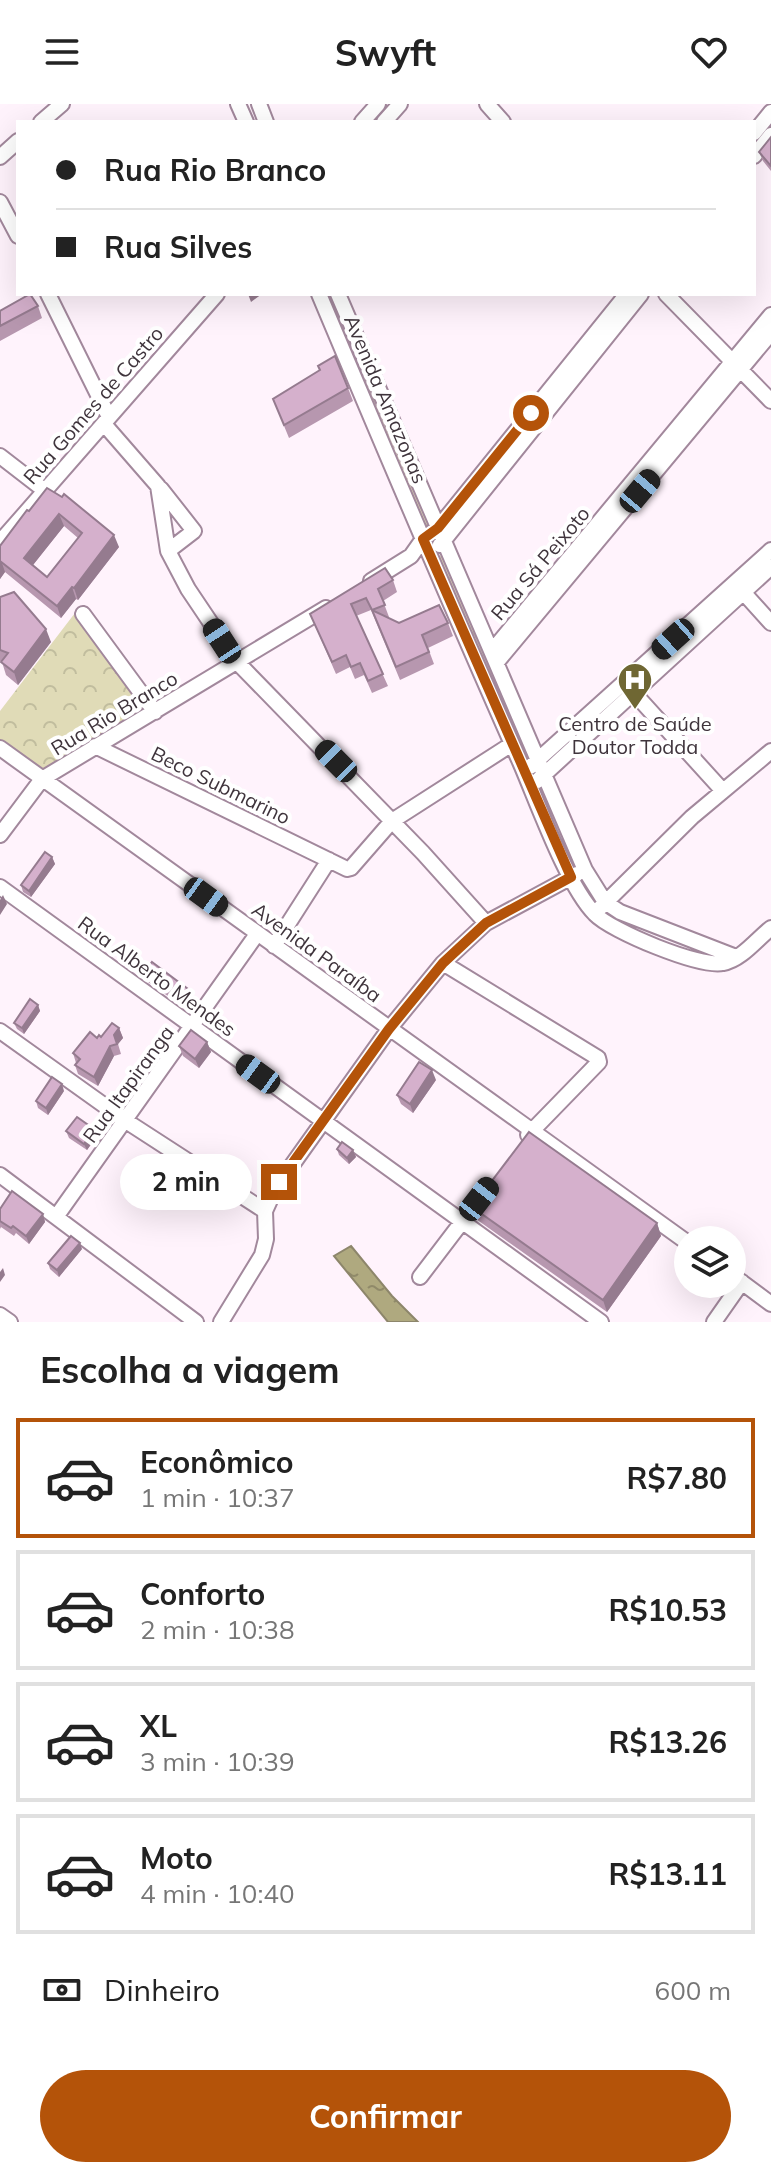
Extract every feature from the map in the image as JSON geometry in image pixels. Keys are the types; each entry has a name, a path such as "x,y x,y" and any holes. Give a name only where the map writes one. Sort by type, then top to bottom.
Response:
{"street":[{"path":"43,120 62,104"},
{"path":"364,120 378,104"},
{"path":"386,120 400,104"},
{"path":"487,104 501,120"},
{"path":"756,131 771,112"},
{"path":"756,154 771,135"},
{"path":"0,157 16,143"},
{"path":"0,202 16,232"},
{"path":"49,296 106,421 194,529 192,534 168,551"},
{"name":"Rua Gomes de Castro","path":"0,542 215,296"},
{"name":"Avenida Amazonas","path":"320,296 527,779 578,874 600,908"},
{"name":"Avenida Amazonas","path":"339,296 494,657 543,776 578,874"},
{"path":"411,556 430,555 441,534 625,296"},
{"path":"360,587 411,556 423,539 441,534 639,296"},
{"path":"668,296 771,401"},
{"name":"Rua Sá Peixoto","path":"737,366 771,315"},
{"name":"Rua Sá Peixoto","path":"494,657 737,366 771,333"},
{"path":"0,456 44,490"},
{"path":"158,486 168,551 188,589 237,662 439,869 486,923"},
{"path":"527,779 543,776 634,693 771,550"},
{"path":"527,779 537,761 722,602 743,592 771,567"},
{"path":"743,592 771,623"},
{"name":"Rua Rio Branco","path":"42,779 334,603"},
{"path":"83,614 155,712"},
{"path":"634,693 723,791"},
{"path":"274,946 329,860 342,868 351,868 392,821 512,744"},
{"name":"Beco Submarino","path":"95,746 329,860"},
{"name":"Avenida Paraíba","path":"0,748 674,1233"},
{"path":"771,751 677,830 600,908 731,960 771,928"},
{"path":"0,835 42,779"},
{"path":"221,1322 262,1255 266,1239 266,1208 284,1174 389,1029 443,963 486,923 578,874"},
{"name":"Rua Alberto Mendes","path":"0,887 601,1322"},
{"name":"Rua Itapiranga","path":"56,1217 257,934"},
{"path":"443,963 596,1056 599,1062 532,1130 515,1153"},
{"path":"0,1031 126,1121 266,1208"},
{"path":"0,1175 196,1322"},
{"path":"420,1277 497,1176"},
{"path":"746,1286 771,1304"},
{"path":"714,1322 727,1298"},
{"path":"0,1315 10,1322"}],"green space":[{"path":"326,296 335,296 432,525 424,531"},
{"path":"444,553 532,756 524,763 436,559"},
{"path":"78,609 153,709 44,778 0,746 0,711"}],"water":[{"path":"351,1246 418,1322 388,1322 334,1256"}],"building":[{"path":"771,137 771,166 759,152"},
{"path":"26,296 31,296 38,306 0,326 0,311"},
{"path":"335,356 348,388 284,425 273,399 320,370 318,366"},
{"path":"47,488 62,497 64,494 114,535 57,606 0,561 0,546","holes":["59,514 82,533 47,577 24,558"]},
{"path":"385,568 393,580 378,589 385,605 372,610 366,598 351,604 383,674 368,681 360,663 351,667 346,655 332,662 310,614"},
{"path":"14,592 46,629 14,672 1,662 8,653 0,650 0,597"},
{"path":"439,605 448,623 422,635 429,652 396,667 372,610 399,623"},
{"path":"45,852 52,857 29,891 21,885"},
{"path":"152,962 192,992 185,1002 144,972"},
{"path":"30,999 38,1005 22,1028 14,1023"},
{"path":"112,1023 119,1028 114,1035 117,1044 110,1046 94,1077 75,1065 80,1059 73,1053 90,1032 97,1038 99,1035 101,1037"},
{"path":"191,1030 207,1042 195,1059 179,1046"},
{"path":"419,1062 432,1070 410,1104 397,1095"},
{"path":"52,1077 62,1084 46,1108 36,1101"},
{"path":"77,1117 94,1129 84,1144 66,1131"},
{"path":"529,1132 657,1223 603,1300 472,1207"},
{"path":"342,1142 353,1150 347,1158 337,1149"},
{"path":"12,1191 43,1214 26,1236 0,1221 0,1209"},
{"path":"71,1236 80,1243 57,1270 48,1263"}],"place":[{"name":"Centro de Saúde Doutor Todda","path":"635,711"}],"route":[{"path":"279,1182 389,1029 443,963 486,923 571,877 423,539 438,528 531,413"}]}
